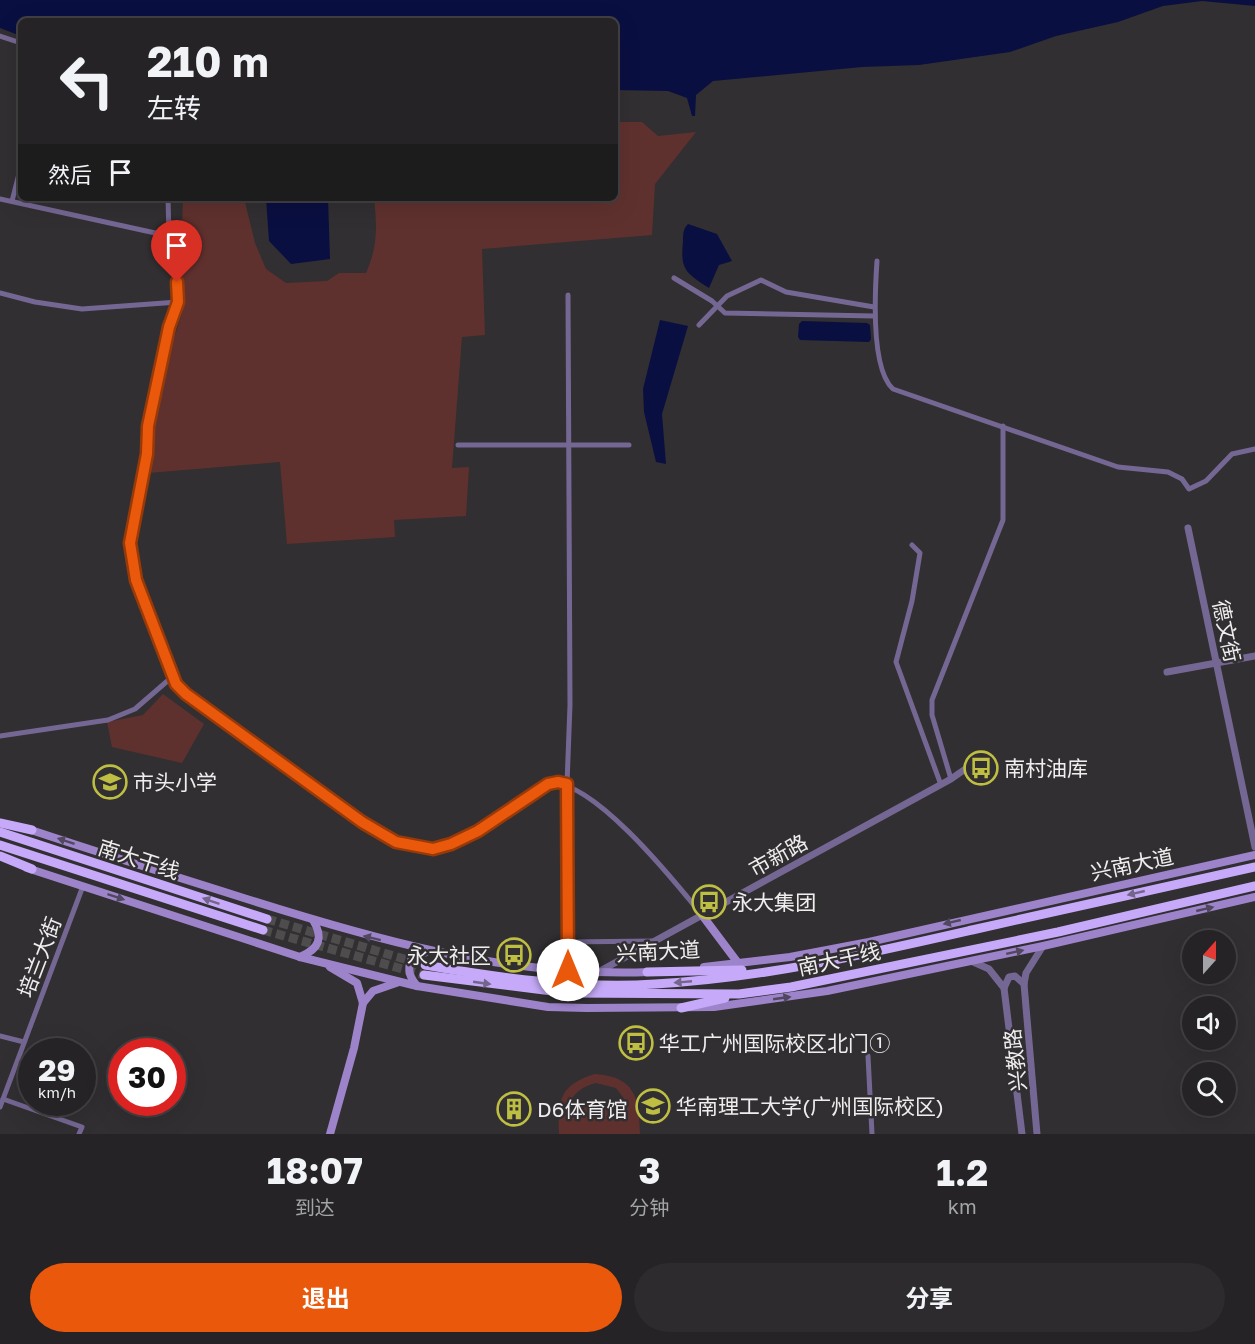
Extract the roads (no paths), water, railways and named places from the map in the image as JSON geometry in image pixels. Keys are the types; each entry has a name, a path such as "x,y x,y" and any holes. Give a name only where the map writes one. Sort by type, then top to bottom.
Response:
{"highway":[{"path":"0,822 32,831"},
{"name":"南大干线","path":"0,832 267,920"},
{"name":"南大干线","path":"0,845 263,930"},
{"path":"0,858 32,869"},
{"name":"南大干线","path":"425,965 563,982 653,984 783,970 865,955 1255,867"},
{"name":"南大干线","path":"424,975 568,993 739,994 791,987 1003,944 1255,886"},
{"path":"647,972 783,970"},
{"path":"681,1008 739,994"}],"main road":[{"name":"兴南大道","path":"32,831 313,920 429,952 568,970 647,972 790,957 869,942 1255,855"},
{"path":"32,869 300,957 417,986 548,1007 714,1007 784,998 1043,946 1255,897"},
{"path":"702,915 738,963"},
{"path":"300,957 313,951 319,944 320,931 313,920"},
{"path":"417,986 410,978 408,968 411,960 417,954 429,952"},
{"path":"324,963 357,983 363,1003 354,1048 330,1134"},
{"path":"363,1003 373,991 399,982"}],"street":[{"path":"0,36 18,43"},
{"path":"12,201 18,178"},
{"path":"0,199 169,236"},
{"path":"168,201 169,236 177,262 178,302 169,327 150,414 147,454 130,543 136,580 172,677 186,694 362,822 396,842 433,849 451,844 478,831 548,784 558,782 567,784 582,793 654,855 702,915"},
{"path":"877,261 874,316 882,375 892,389 1118,467 1168,471 1182,479 1189,489 1211,477 1232,454 1255,449"},
{"path":"674,278 725,313 736,315 778,312 874,316"},
{"path":"699,325 727,296 761,280 786,292 874,308"},
{"path":"0,293 35,302 82,309 178,302"},
{"path":"568,295 570,705 567,784 568,970"},
{"path":"951,779 932,715 932,700 1003,520 1002,426"},
{"path":"458,444 629,445"},
{"name":"德文街","path":"1188,528 1255,847"},
{"path":"912,544 920,553 912,600 896,662 941,785"},
{"path":"1167,672 1255,656"},
{"path":"0,736 108,720 135,709 172,677"},
{"name":"市新路","path":"600,971 941,785 971,765"},
{"name":"培兰大街","path":"26,1038 83,886"},
{"path":"568,942 655,941"},
{"path":"1024,984 1026,973 1043,946"},
{"path":"971,961 989,969 1004,988"},
{"path":"1004,988 1008,977 1015,976 1024,984"},
{"name":"兴教路","path":"1024,984 1037,1134"},
{"name":"兴教路","path":"1004,988 1022,1134"},
{"path":"0,1035 18,1040"},
{"path":"868,1056 872,1134"},
{"name":"培兰大街","path":"0,1107 18,1058"},
{"path":"3,1099 82,1127 79,1134"}],"tunnel":[{"path":"267,919 425,965"},
{"path":"263,930 424,975"}],"place":[{"name":"南村油库","path":"981,768"},
{"name":"市头小学","path":"110,782"},
{"name":"永大集团","path":"709,902"},
{"name":"永大社区","path":"514,955"},
{"name":"华工广州国际校区北门①","path":"636,1043"},
{"name":"华南理工大学(广州国际校区)","path":"653,1106"},
{"name":"D6体育馆","path":"514,1109"}]}
